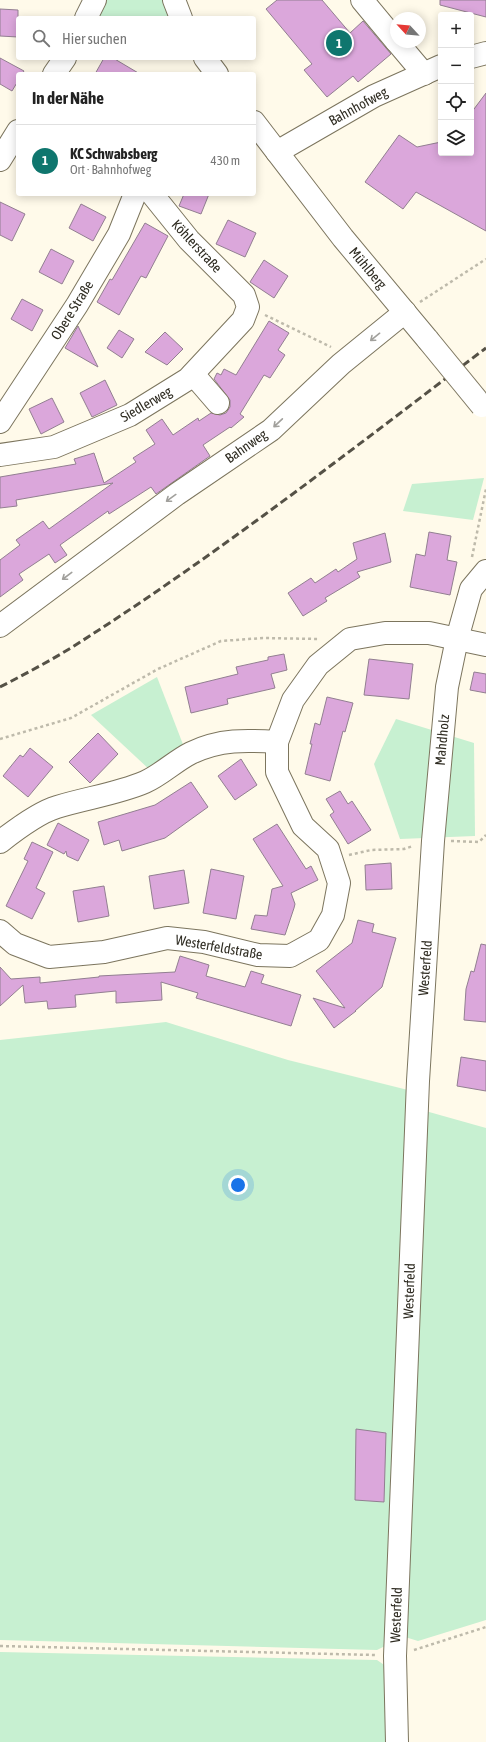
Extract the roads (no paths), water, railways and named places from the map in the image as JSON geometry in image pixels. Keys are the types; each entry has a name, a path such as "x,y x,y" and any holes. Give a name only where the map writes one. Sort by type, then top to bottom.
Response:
{"street":[{"path":"87,16 95,0"},
{"path":"174,0 180,16"},
{"path":"362,0 390,33"},
{"path":"405,48 432,70"},
{"path":"474,55 486,53"},
{"path":"55,72 64,60"},
{"path":"206,60 216,72"},
{"name":"Bahnhofweg","path":"277,152 374,96 432,70"},
{"name":"Mühlberg","path":"256,125 343,238 484,408"},
{"path":"0,160 16,134"},
{"name":"Obere Straße","path":"0,422 77,305 118,234 134,196"},
{"name":"Köhlerstraße","path":"154,196 189,240 246,301"},
{"name":"Siedlerweg","path":"0,455 54,447 130,415 188,379 243,320 246,301"},
{"name":"Bahnweg","path":"0,626 177,494 271,430 351,356 405,312"},
{"path":"192,374 218,403"},
{"name":"Mahdholz","path":"433,841 447,687 457,640 471,589 486,571"},
{"name":"Westerfeldstraße","path":"0,931 15,944 49,957 104,952 167,938 204,942 258,955 290,956 319,940 333,915 339,883 328,849 303,826 277,772 278,742 293,700 318,665 350,639 385,633 429,633 457,640"},
{"path":"457,640 486,645"},
{"path":"0,842 16,829 55,807 107,794 145,782 191,753 217,744 239,740 278,742"},
{"name":"Westerfeld","path":"397,1742 395,1656 418,1089 433,841"}],"railway":[{"path":"0,687 74,646 232,539 486,348"}],"place":[{"name":"KC Schwabsberg","path":"339,43"}]}
